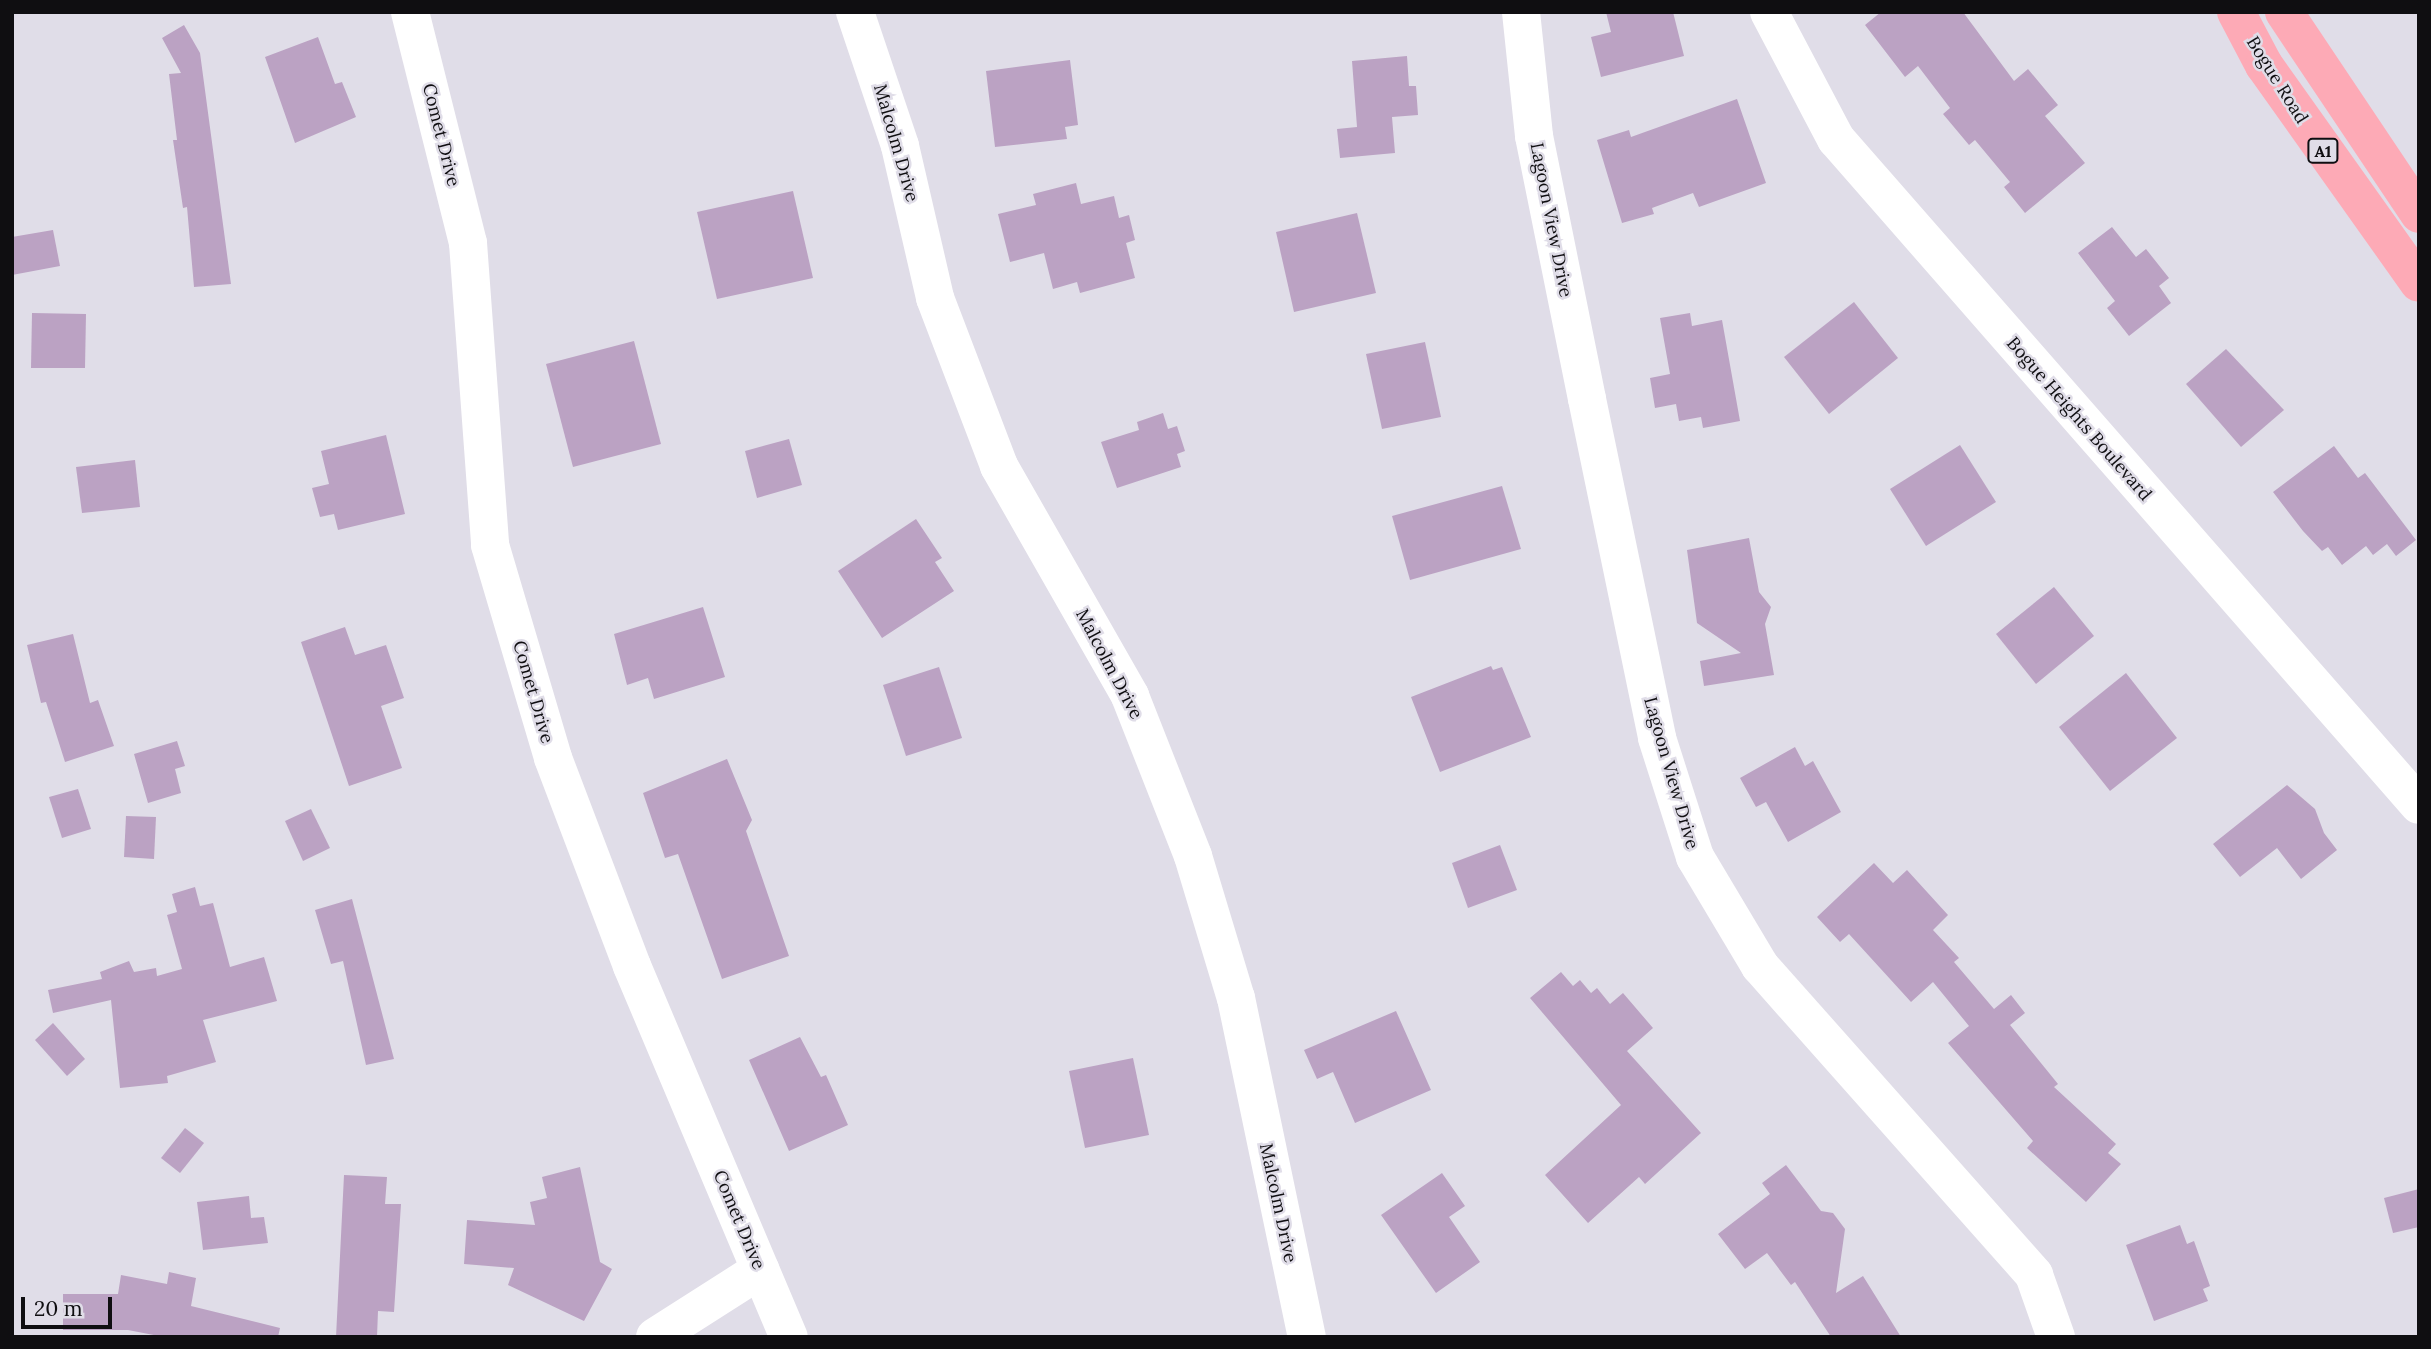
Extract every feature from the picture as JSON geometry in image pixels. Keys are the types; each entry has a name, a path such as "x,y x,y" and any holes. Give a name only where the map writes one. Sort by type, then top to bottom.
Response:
{"main road":[{"name":"Bogue Road","path":"2236,12 2264,65 2419,283"},
{"name":"A1","path":"2284,12 2419,214"}],"street":[{"name":"Comet Drive","path":"410,12 468,243 491,545 553,758 632,966 789,1337"},
{"name":"Malcolm Drive","path":"855,12 900,146 935,299 999,466 1130,696 1193,856 1236,998 1307,1337"},
{"name":"Lagoon View Drive","path":"1521,12 1534,136 1587,399 1657,738 1695,857 1760,966 2034,1275 2056,1337"},
{"name":"Bogue Heights Boulevard","path":"1769,12 1836,139 2419,806"},
{"path":"655,1337 760,1270"}],"building":[{"path":"1606,12 1673,12 1684,56 1601,77 1591,37 1611,32"},
{"path":"1881,12 1963,12 2014,81 2028,69 2058,105 2045,116 2085,163 2025,213 2004,187 2010,182 1975,140 1969,145 1943,114 1950,108 1918,66 1905,77 1865,25"},
{"path":"184,25 200,53 231,284 194,287 187,207 183,208 173,140 177,140 169,74 181,73 162,38"},
{"path":"318,37 335,84 342,82 356,117 295,143 265,57"},
{"path":"1407,56 1409,86 1416,86 1418,115 1392,117 1395,153 1340,158 1337,129 1357,127 1352,61"},
{"path":"1070,60 1078,125 1065,127 1067,139 995,147 986,71"},
{"path":"1737,99 1766,183 1699,207 1693,193 1652,208 1654,214 1622,223 1597,140 1629,130 1631,137"},
{"path":"1076,183 1081,204 1114,196 1119,218 1129,215 1135,240 1126,243 1135,278 1080,293 1077,282 1053,289 1044,253 1010,262 998,214 1036,205 1033,194"},
{"path":"793,191 813,278 717,299 697,212"},
{"path":"1357,213 1376,293 1294,312 1276,232"},
{"path":"2112,227 2136,257 2146,249 2169,278 2159,286 2171,303 2129,336 2107,308 2115,301 2078,253"},
{"path":"53,230 60,266 12,275 12,237"},
{"path":"1854,302 1898,358 1829,414 1784,357"},
{"path":"32,313 86,314 85,368 31,368"},
{"path":"1690,313 1692,326 1722,320 1740,421 1703,428 1701,417 1679,421 1676,404 1655,408 1650,378 1670,374 1660,318"},
{"path":"634,341 661,444 573,467 546,364"},
{"path":"1425,342 1441,417 1382,429 1366,354"},
{"path":"2226,349 2284,410 2241,447 2186,384"},
{"path":"1163,413 1168,429 1177,426 1185,451 1177,454 1181,467 1117,488 1101,442 1139,430 1137,422"},
{"path":"386,435 405,514 338,530 334,514 320,517 312,488 329,484 321,451"},
{"path":"789,439 802,485 757,498 745,451"},
{"path":"1960,445 1996,502 1926,546 1890,489"},
{"path":"2334,446 2358,478 2365,473 2416,540 2396,556 2387,544 2373,555 2366,546 2342,565 2328,547 2322,551 2303,531 2273,492"},
{"path":"135,460 140,507 82,513 76,467"},
{"path":"1502,486 1521,549 1410,580 1392,516"},
{"path":"916,519 942,558 935,562 954,591 882,638 838,571"},
{"path":"1749,538 1759,592 1771,607 1765,624 1774,675 1704,686 1700,661 1741,653 1697,623 1687,550"},
{"path":"2054,587 2094,636 2036,684 1996,634"},
{"path":"703,607 725,677 654,699 648,678 627,685 614,634"},
{"path":"345,627 355,655 386,645 404,698 381,706 402,768 349,786 301,642"},
{"path":"73,634 90,703 98,700 114,746 65,762 46,702 41,703 27,645"},
{"path":"1491,666 1493,670 1502,667 1531,737 1440,772 1411,697"},
{"path":"939,667 962,738 906,756 883,685"},
{"path":"2126,673 2177,738 2110,791 2059,727"},
{"path":"177,741 185,766 175,769 181,793 148,803 134,754"},
{"path":"1795,747 1805,766 1813,761 1841,812 1788,842 1766,802 1756,807 1740,778"},
{"path":"727,759 752,820 746,831 789,956 722,979 678,854 665,858 643,793"},
{"path":"2287,785 2315,809 2324,833 2337,850 2301,879 2277,848 2240,877 2213,844"},
{"path":"78,789 91,829 62,838 49,797"},
{"path":"311,809 330,848 303,861 285,821"},
{"path":"126,816 156,817 154,859 124,857"},
{"path":"1500,845 1517,890 1468,908 1452,863"},
{"path":"1874,863 1893,883 1907,870 1948,915 1933,930 1959,958 1954,962 1994,1009 2011,995 2025,1013 2010,1025 2058,1084 2054,1087 2116,1144 2108,1153 2121,1164 2086,1202 2027,1148 2033,1141 1948,1043 1969,1026 1933,982 1911,1002 1849,934 1840,942 1817,917"},
{"path":"195,887 200,906 213,903 230,967 264,957 277,1001 203,1020 216,1062 167,1076 168,1083 120,1088 111,1000 53,1013 48,990 102,979 100,972 129,961 134,972 156,968 157,976 182,969 167,915 177,912 172,894"},
{"path":"352,899 394,1059 366,1065 343,961 331,964 315,910"},
{"path":"1561,972 1573,986 1580,980 1591,993 1597,988 1610,1004 1623,993 1653,1028 1627,1051 1701,1133 1645,1184 1639,1177 1588,1223 1545,1175 1621,1105 1530,998"},
{"path":"1396,1011 1431,1090 1355,1123 1333,1072 1317,1079 1304,1050"},
{"path":"53,1023 85,1059 67,1076 35,1040"},
{"path":"800,1037 821,1077 826,1075 848,1125 789,1151 749,1060"},
{"path":"1133,1058 1149,1135 1085,1148 1069,1071"},
{"path":"185,1128 204,1143 180,1173 161,1158"},
{"path":"1786,1165 1821,1211 1833,1213 1845,1229 1836,1293 1863,1276 1901,1337 1831,1337 1795,1282 1791,1285 1767,1253 1745,1269 1718,1234 1770,1194 1762,1183"},
{"path":"580,1167 600,1262 612,1269 584,1321 508,1285 514,1268 464,1264 467,1220 535,1225 530,1202 547,1198 542,1177"},
{"path":"1442,1173 1465,1206 1449,1217 1480,1262 1436,1293 1381,1215"},
{"path":"344,1175 387,1177 385,1204 401,1204 394,1312 378,1311 377,1337 336,1337"},
{"path":"2419,1189 2419,1227 2393,1233 2384,1198"},
{"path":"249,1196 251,1218 264,1217 268,1243 203,1250 197,1202"},
{"path":"2180,1225 2187,1244 2194,1241 2210,1286 2203,1289 2208,1301 2154,1321 2126,1245"},
{"path":"169,1272 196,1278 191,1306 280,1328 278,1337 164,1337 128,1330 63,1330 63,1294 118,1294 121,1275 167,1284"}]}
